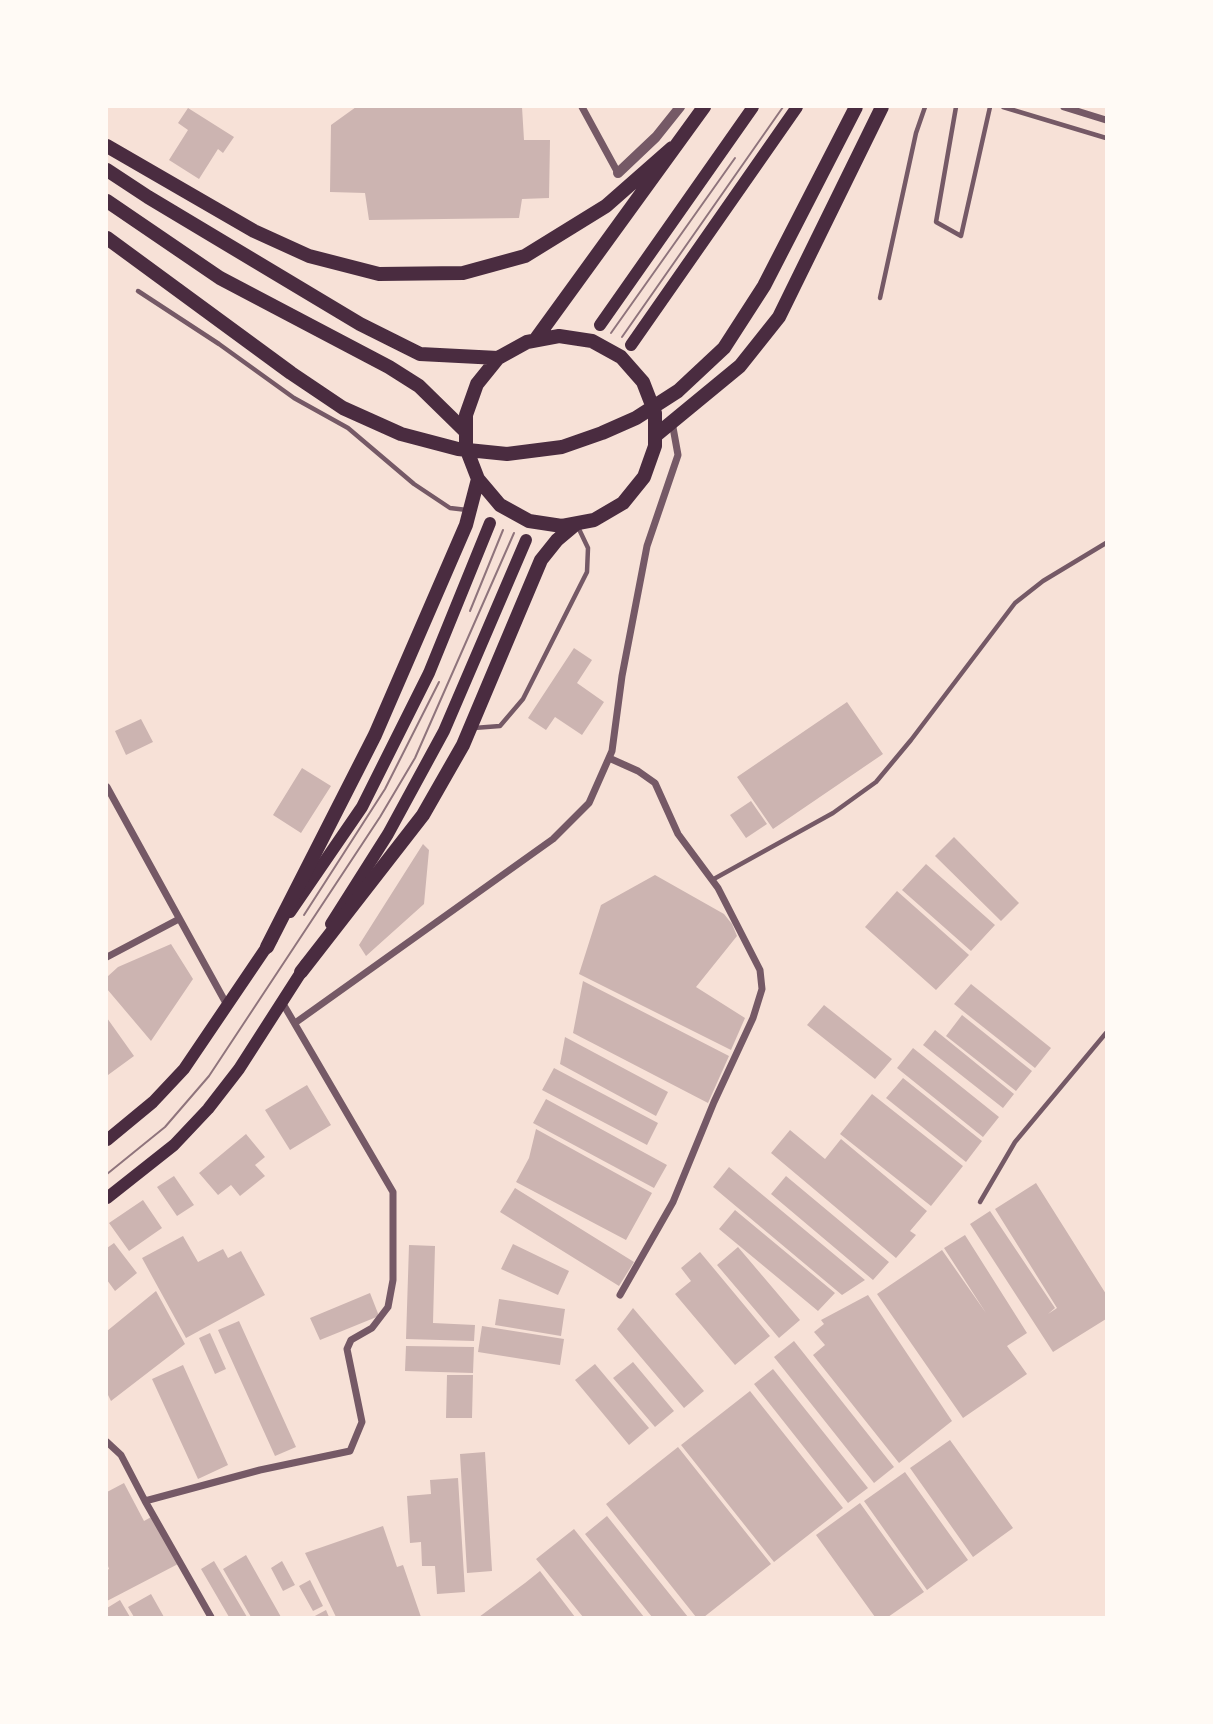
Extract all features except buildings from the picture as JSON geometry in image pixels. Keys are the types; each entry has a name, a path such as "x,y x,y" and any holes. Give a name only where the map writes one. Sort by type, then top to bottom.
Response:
{"highway":[{"path":"536,340 704,107"},
{"path":"107,238 291,373 344,408 401,435 458,449 508,454 562,447 636,418 678,391 724,348 764,286 856,107"},
{"path":"655,436 740,366 779,317 882,107"},
{"path":"107,146 254,231 309,256 379,274 463,273 525,257 606,206 672,148"},
{"path":"107,170 360,324 420,354 498,358"},
{"path":"107,201 220,278 389,367 419,386 466,432"},
{"path":"559,335 592,341 621,357 643,382 654,413 655,446 644,477 623,503 594,520 562,526 529,521 500,505 478,479 466,448 466,415 477,384 498,358 536,340 559,335"},
{"path":"267,947 375,735 466,525 478,479"},
{"path":"302,972 423,815 463,745 541,560 557,540 577,523"}],"main road":[{"path":"600,325 753,107"},
{"path":"631,345 797,107"},
{"path":"107,1140 153,1102 184,1069 362,807 429,673 489,523"},
{"path":"107,1198 174,1145 208,1109 239,1069 302,972 388,834 444,731 526,540"}],"street":[{"path":"582,107 618,173 656,137 680,107"},
{"path":"1064,107 1106,120"},
{"path":"295,1023 553,839 589,803 612,751 622,677 648,546 678,455 672,422"},
{"path":"609,758 638,771 655,783 678,834 712,880 760,970 762,989 753,1018 714,1102 673,1202 620,1295"},
{"path":"107,787 227,1005"},
{"path":"107,957 179,919"},
{"path":"145,1500 260,1470 350,1451 362,1422 347,1349 351,1340 372,1328 388,1307 393,1280 393,1192 282,1001"},
{"path":"107,1442 121,1455 211,1617"}],"lane":[{"path":"880,298 916,133 925,107"},
{"path":"957,107 936,222 961,236 990,107"},
{"path":"1003,107 1106,138"},
{"path":"138,291 219,344 294,398 348,428 414,484 450,508 470,510"},
{"path":"470,729 500,726 523,699 587,572 587,548 577,523"},
{"path":"712,880 833,813 876,782 1015,603 1043,581 1106,543"},
{"path":"980,1202 1015,1142 1106,1033"}],"tram line":[{"path":"622,337 783,107"},
{"path":"611,333 735,158"},
{"path":"470,611 503,530"},
{"path":"107,1174 165,1127 209,1076 380,817 415,758 514,533"},
{"path":"304,915 385,789 439,682"}]}
